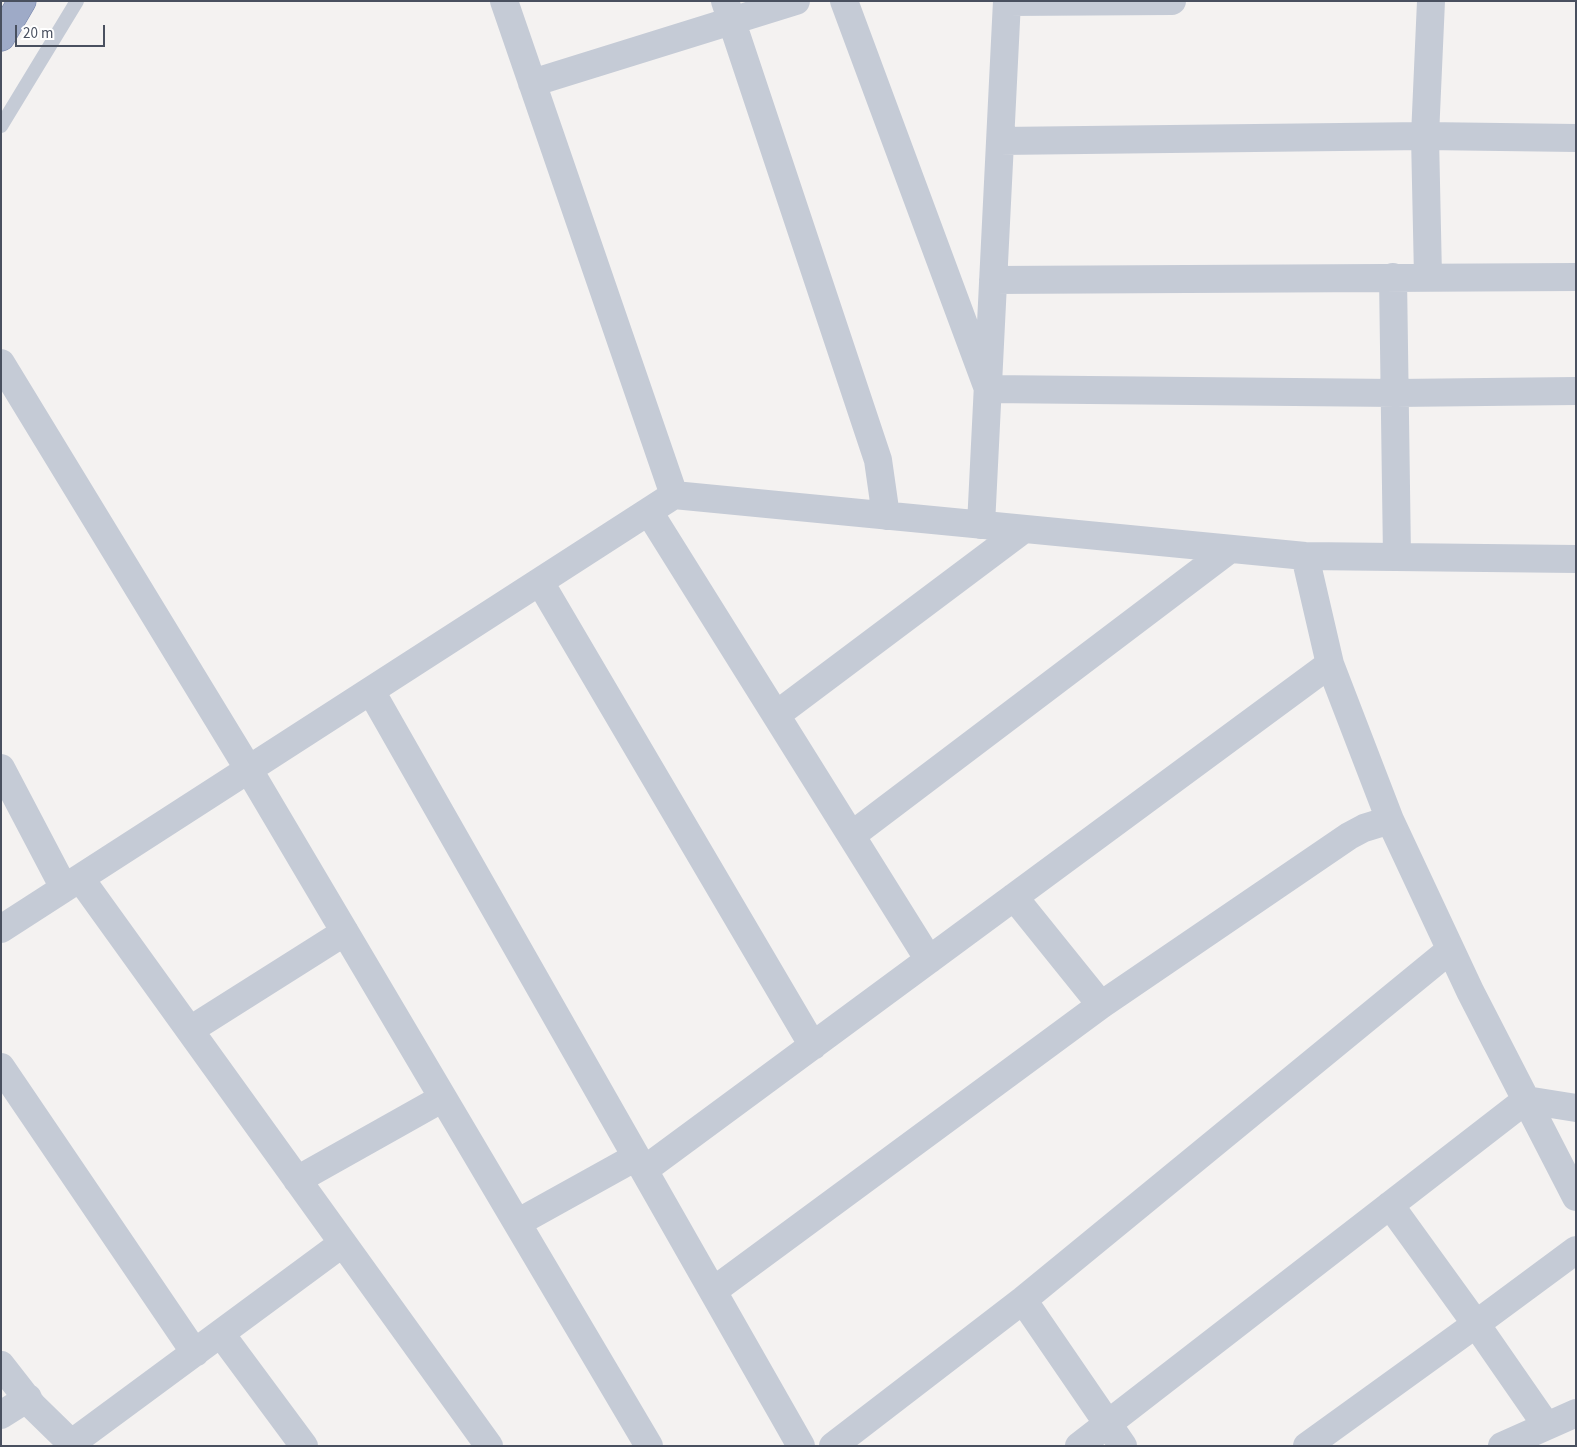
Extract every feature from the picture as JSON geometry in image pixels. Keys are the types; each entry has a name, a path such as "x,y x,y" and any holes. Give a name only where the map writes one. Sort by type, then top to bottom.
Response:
{"highway":[{"path":"1,36 22,1"}],"street":[{"path":"504,1 674,495"},
{"path":"532,83 728,11 796,1"},
{"path":"844,1 988,389"},
{"path":"981,525 1006,2 1172,1"},
{"path":"1428,277 1425,136 1431,1"},
{"path":"728,11 878,460 886,516"},
{"path":"1000,141 1425,136 1576,138"},
{"path":"1393,277 1398,557"},
{"path":"993,280 1576,277"},
{"path":"1,363 249,770 648,1446"},
{"path":"988,389 1396,393 1576,391"},
{"path":"1,929 674,495 1306,556 1576,559"},
{"path":"649,512 929,960"},
{"path":"776,715 1024,529"},
{"path":"852,835 1230,549"},
{"path":"1306,556 1330,664 1390,820 1450,950 1576,1197"},
{"path":"540,582 812,1046"},
{"path":"517,1223 640,1163 812,1046 1330,664"},
{"path":"371,691 801,1446"},
{"path":"1,768 72,883 190,1030 489,1446"},
{"path":"713,1291 1100,1005 1349,836 1364,828 1390,820"},
{"path":"1014,897 1100,1005"},
{"path":"190,1030 345,932"},
{"path":"833,1446 1023,1300 1450,950"},
{"path":"1,1067 195,1353"},
{"path":"297,1180 443,1098"},
{"path":"1079,1446 1526,1100 1576,1108"},
{"path":"1390,1205 1476,1324 1546,1426"},
{"path":"1,1365 33,1406 73,1444 343,1243"},
{"path":"1307,1446 1576,1250"},
{"path":"1023,1300 1123,1446"},
{"path":"221,1334 304,1446"},
{"path":"1,1415 28,1398"},
{"path":"1510,1444 1576,1413"}],"lane":[{"path":"1,126 77,1"}]}
